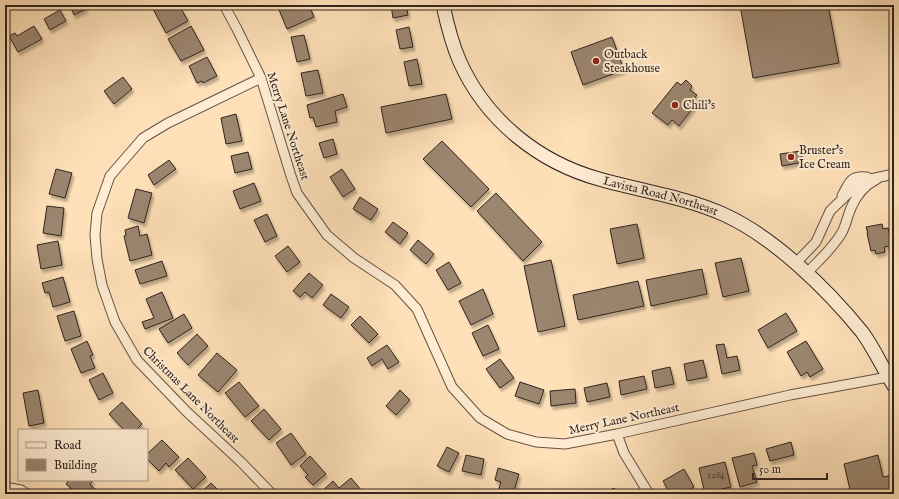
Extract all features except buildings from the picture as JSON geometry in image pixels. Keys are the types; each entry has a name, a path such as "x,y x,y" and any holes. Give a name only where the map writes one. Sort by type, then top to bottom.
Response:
{"main road":[{"name":"Lavista Road Northeast","path":"443,5 456,52 471,83 506,127 529,146 568,169 602,180 684,200 725,215 757,233 795,264 838,304 863,334 891,382"}],"street":[{"name":"Merry Lane Northeast","path":"224,5 261,78 297,193 327,235 354,258 394,285 417,309 452,387 480,418 507,434 536,442 565,444 617,434 790,395 891,382"},
{"name":"Christmas Lane Northeast","path":"261,78 168,123 143,138 110,176 97,213 95,236 97,259 102,285 112,315 137,360 187,412 241,462 272,494"},
{"path":"795,264 816,242 830,210 861,181 894,174"},
{"path":"806,274 840,235 845,227 853,202 870,183 878,178"},
{"path":"617,434 624,453 649,494"},
{"path":"5,487 21,490 27,494"}],"place":[{"name":"Outback Steakhouse","path":"596,61"},
{"name":"Chili's","path":"675,105"},
{"name":"Bruster's Ice Cream","path":"791,157"}]}
